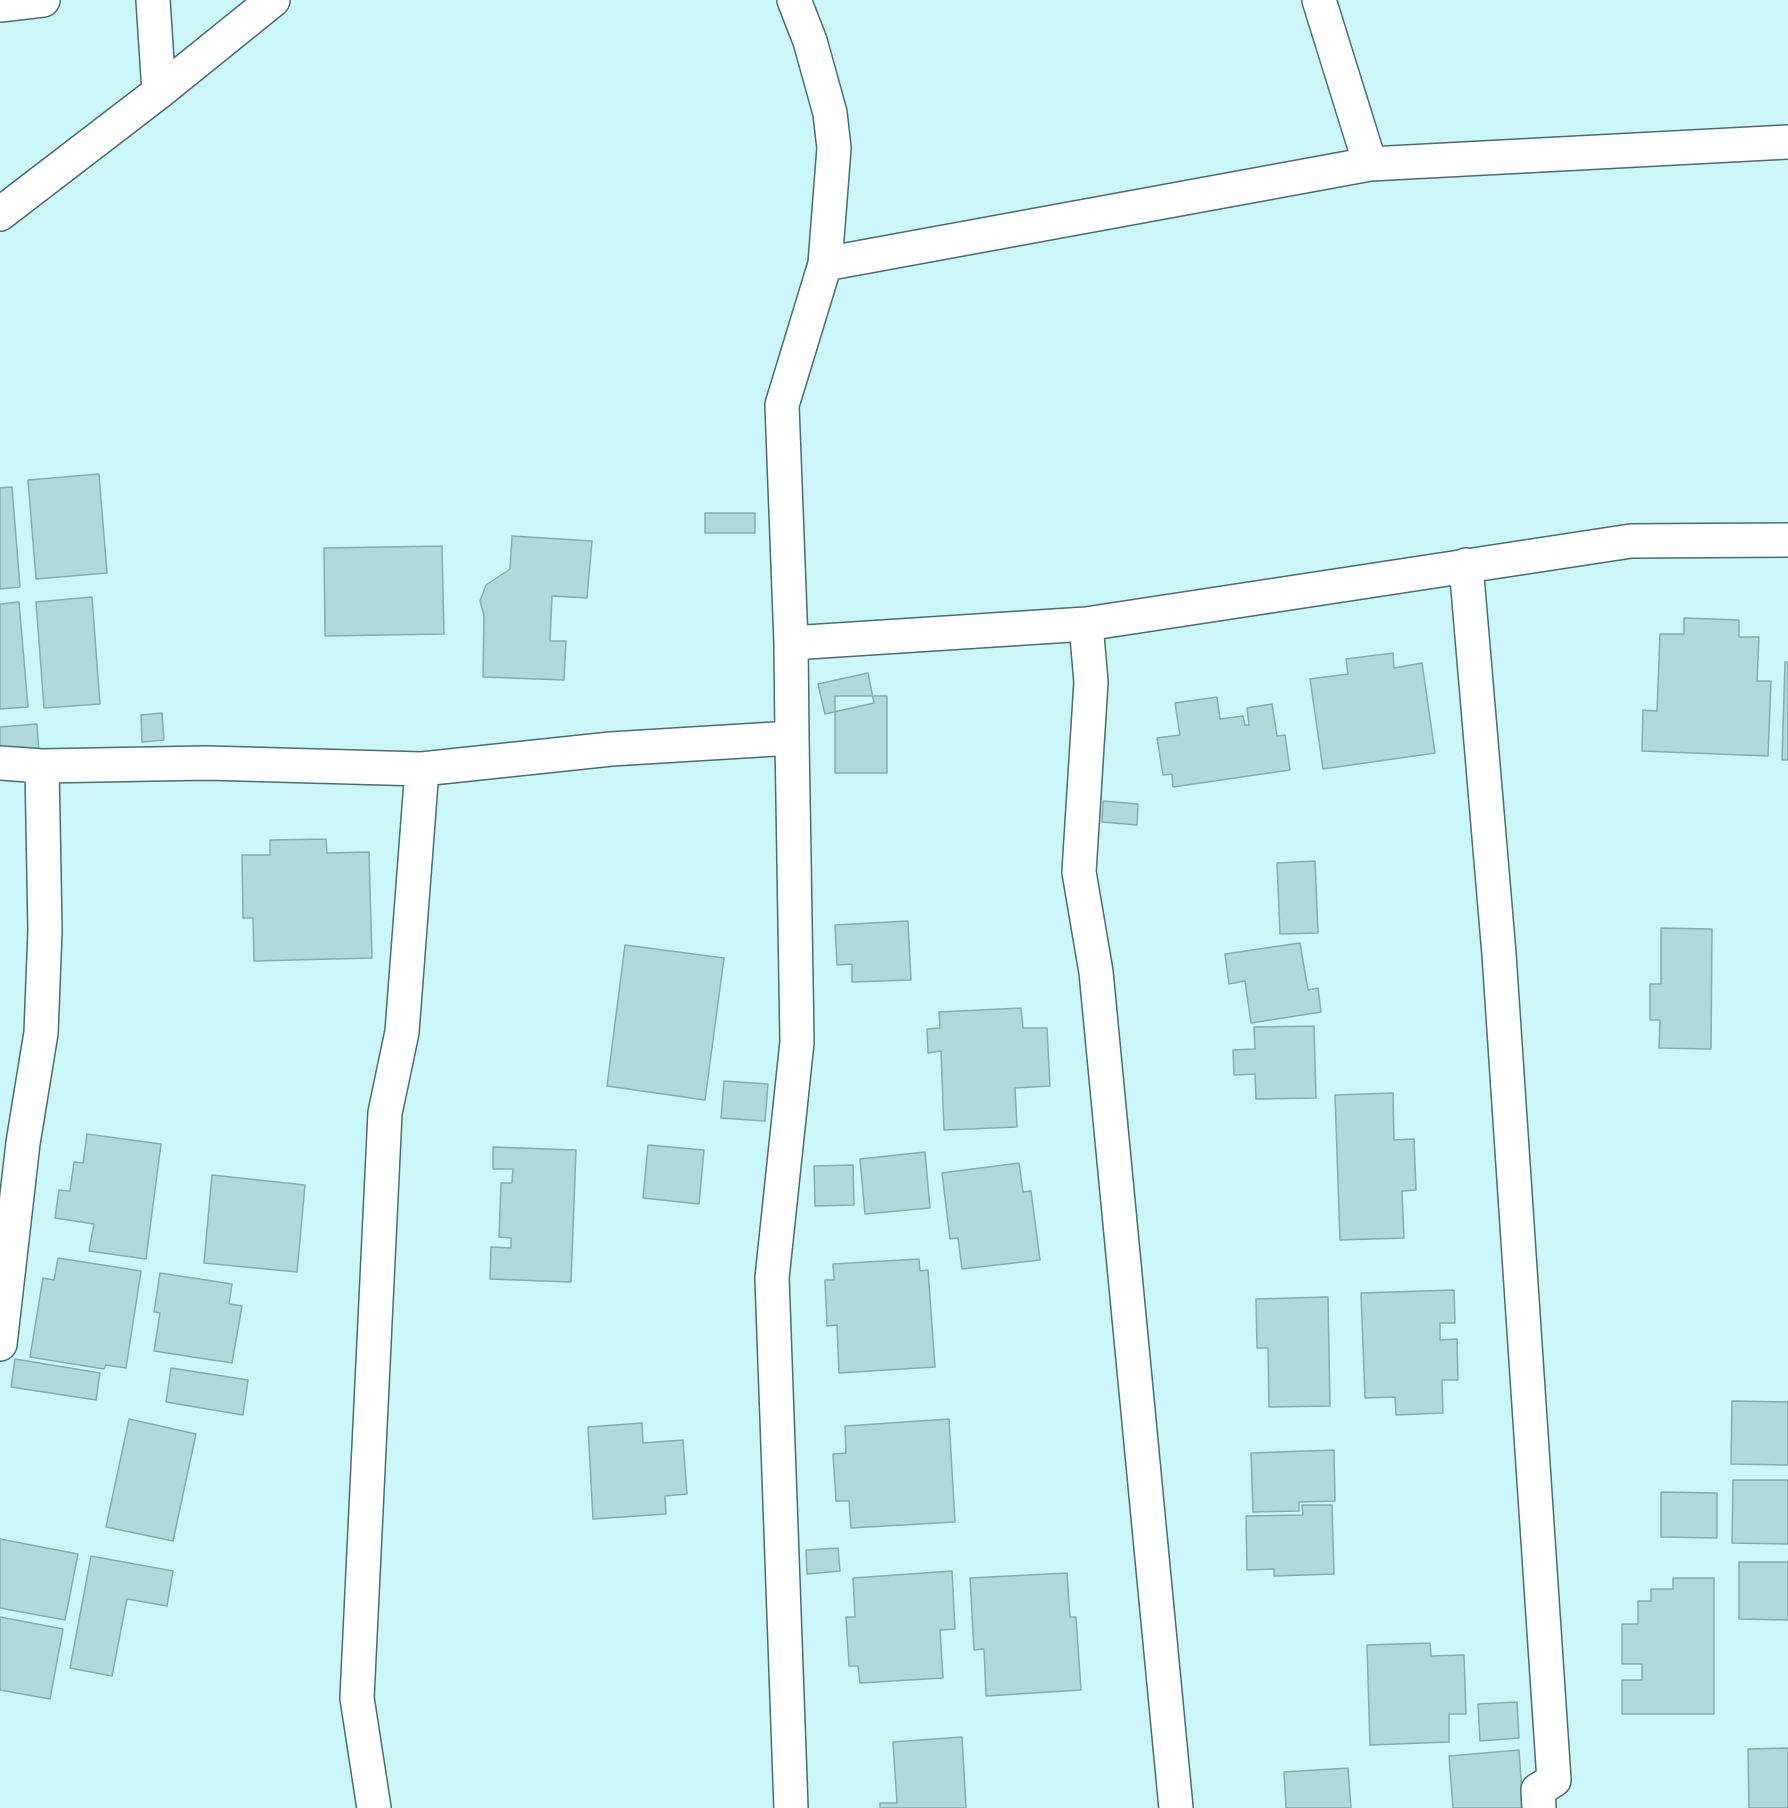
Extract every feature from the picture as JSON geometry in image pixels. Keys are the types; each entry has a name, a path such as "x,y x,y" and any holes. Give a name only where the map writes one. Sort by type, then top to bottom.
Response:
{"street":[{"path":"0,5 44,0"},
{"path":"153,0 159,92"},
{"path":"0,214 159,92 273,0"},
{"path":"791,1808 772,1278 797,1042 791,643 782,405 825,264 834,148 830,113 816,62 794,0"},
{"path":"1319,0 1370,164"},
{"path":"825,264 1370,164 1788,142"},
{"path":"791,643 1086,624 1631,541 1788,540"},
{"path":"1466,565 1499,954 1554,1780 1538,1790 1539,1808"},
{"path":"1086,624 1091,682 1079,872 1096,972 1176,1808"},
{"path":"0,763 42,766 207,763 422,769 610,749 792,738"},
{"path":"0,1344 23,1143 41,1033 45,931 42,766"},
{"path":"374,1808 357,1698 385,1113 402,1032 422,769"}],"building":[{"path":"99,474 107,573 36,579 28,480"},
{"path":"12,487 20,587 0,589 0,488"},
{"path":"705,513 755,513 755,533 705,533"},
{"path":"512,536 592,541 587,598 552,596 550,641 566,641 564,680 483,677 484,615 480,601 486,585 510,569"},
{"path":"442,546 444,634 325,636 324,548"},
{"path":"92,597 100,704 44,708 36,602"},
{"path":"19,602 28,707 0,709 0,604"},
{"path":"1684,618 1739,620 1739,637 1759,637 1757,681 1771,681 1768,756 1642,751 1643,710 1657,711 1660,634 1684,634"},
{"path":"1393,653 1394,668 1422,663 1435,753 1323,769 1310,679 1348,674 1346,659"},
{"path":"1785,662 1788,662 1788,760 1782,760"},
{"path":"868,673 874,703 825,714 818,684"},
{"path":"835,696 887,696 887,773 835,773"},
{"path":"1217,697 1220,719 1243,716 1245,725 1249,725 1247,708 1272,704 1277,736 1285,735 1290,770 1173,787 1172,774 1163,775 1157,738 1180,735 1175,703"},
{"path":"162,713 164,740 142,742 141,715"},
{"path":"37,724 39,755 0,758 0,727"},
{"path":"1103,801 1138,804 1137,825 1102,822"},
{"path":"326,839 327,853 369,852 372,958 254,961 253,918 243,918 242,855 270,855 270,840"},
{"path":"1315,861 1318,933 1280,934 1277,863"},
{"path":"908,921 911,980 852,982 852,964 837,965 835,925"},
{"path":"1661,928 1712,929 1711,1049 1659,1048 1660,1020 1650,1020 1650,984 1661,984"},
{"path":"1300,943 1308,990 1318,988 1321,1012 1251,1023 1245,981 1229,984 1225,954"},
{"path":"625,945 724,958 705,1100 607,1086"},
{"path":"1021,1008 1023,1028 1047,1028 1050,1086 1015,1088 1017,1127 944,1130 941,1051 928,1053 927,1029 940,1028 939,1012"},
{"path":"1314,1026 1316,1098 1256,1099 1255,1074 1234,1075 1233,1050 1255,1049 1254,1027"},
{"path":"724,1081 768,1084 765,1121 721,1118"},
{"path":"1393,1093 1394,1140 1414,1139 1416,1190 1402,1191 1404,1238 1340,1240 1335,1095"},
{"path":"87,1134 161,1144 146,1259 89,1251 94,1224 55,1218 59,1190 70,1191 74,1162 83,1163"},
{"path":"648,1145 704,1150 699,1204 643,1198"},
{"path":"493,1147 576,1150 571,1282 490,1279 491,1247 511,1248 511,1238 499,1237 501,1183 512,1183 513,1169 493,1169"},
{"path":"925,1152 930,1208 865,1214 860,1159"},
{"path":"1019,1163 1023,1192 1031,1191 1040,1260 962,1269 958,1238 950,1239 942,1173"},
{"path":"853,1165 854,1205 815,1206 814,1166"},
{"path":"212,1175 305,1185 297,1272 204,1263"},
{"path":"58,1258 141,1271 126,1368 106,1365 104,1369 30,1357 43,1278 54,1280"},
{"path":"919,1259 920,1271 928,1270 935,1367 839,1373 837,1325 827,1326 825,1280 834,1280 833,1264"},
{"path":"160,1273 232,1284 229,1304 242,1306 232,1363 154,1351 160,1313 154,1312"},
{"path":"1454,1290 1455,1323 1440,1323 1440,1340 1457,1339 1458,1380 1442,1380 1443,1413 1396,1415 1395,1397 1365,1398 1361,1293"},
{"path":"1328,1297 1330,1406 1269,1407 1268,1348 1257,1348 1256,1299"},
{"path":"15,1359 100,1373 96,1400 11,1387"},
{"path":"171,1368 248,1380 243,1415 166,1402"},
{"path":"1732,1401 1788,1402 1788,1465 1731,1464"},
{"path":"129,1419 196,1434 173,1541 106,1527"},
{"path":"949,1419 955,1522 851,1528 849,1501 836,1501 833,1454 846,1453 845,1426"},
{"path":"642,1423 643,1443 683,1440 687,1494 665,1496 666,1514 593,1519 588,1427"},
{"path":"1334,1450 1335,1501 1299,1502 1299,1511 1253,1512 1251,1453"},
{"path":"1733,1480 1788,1480 1788,1544 1732,1543"},
{"path":"1661,1492 1717,1493 1717,1538 1661,1537"},
{"path":"1302,1505 1332,1505 1334,1574 1274,1576 1274,1569 1247,1570 1246,1516 1303,1515"},
{"path":"0,1539 78,1554 65,1620 0,1608"},
{"path":"838,1548 840,1571 807,1574 806,1550"},
{"path":"91,1556 173,1571 167,1606 127,1599 112,1676 70,1668"},
{"path":"1739,1562 1788,1562 1788,1620 1739,1619"},
{"path":"952,1571 955,1629 940,1630 943,1678 860,1683 858,1666 849,1666 846,1617 855,1617 853,1578"},
{"path":"1067,1573 1070,1617 1076,1617 1081,1690 986,1696 984,1649 974,1650 970,1578"},
{"path":"1673,1578 1714,1578 1714,1714 1622,1714 1622,1680 1642,1680 1642,1664 1622,1664 1622,1624 1638,1624 1638,1601 1651,1601 1651,1589 1673,1589"},
{"path":"0,1617 63,1629 50,1699 0,1690"},
{"path":"1430,1643 1431,1656 1464,1655 1466,1714 1449,1714 1449,1742 1370,1745 1367,1645"},
{"path":"1517,1702 1519,1738 1480,1741 1478,1704"},
{"path":"962,1737 966,1808 880,1808 880,1803 897,1803 893,1742"},
{"path":"1788,1748 1788,1808 1749,1808 1748,1749"},
{"path":"1519,1750 1523,1808 1453,1808 1449,1756"},
{"path":"1348,1768 1351,1808 1286,1808 1284,1772"}]}
